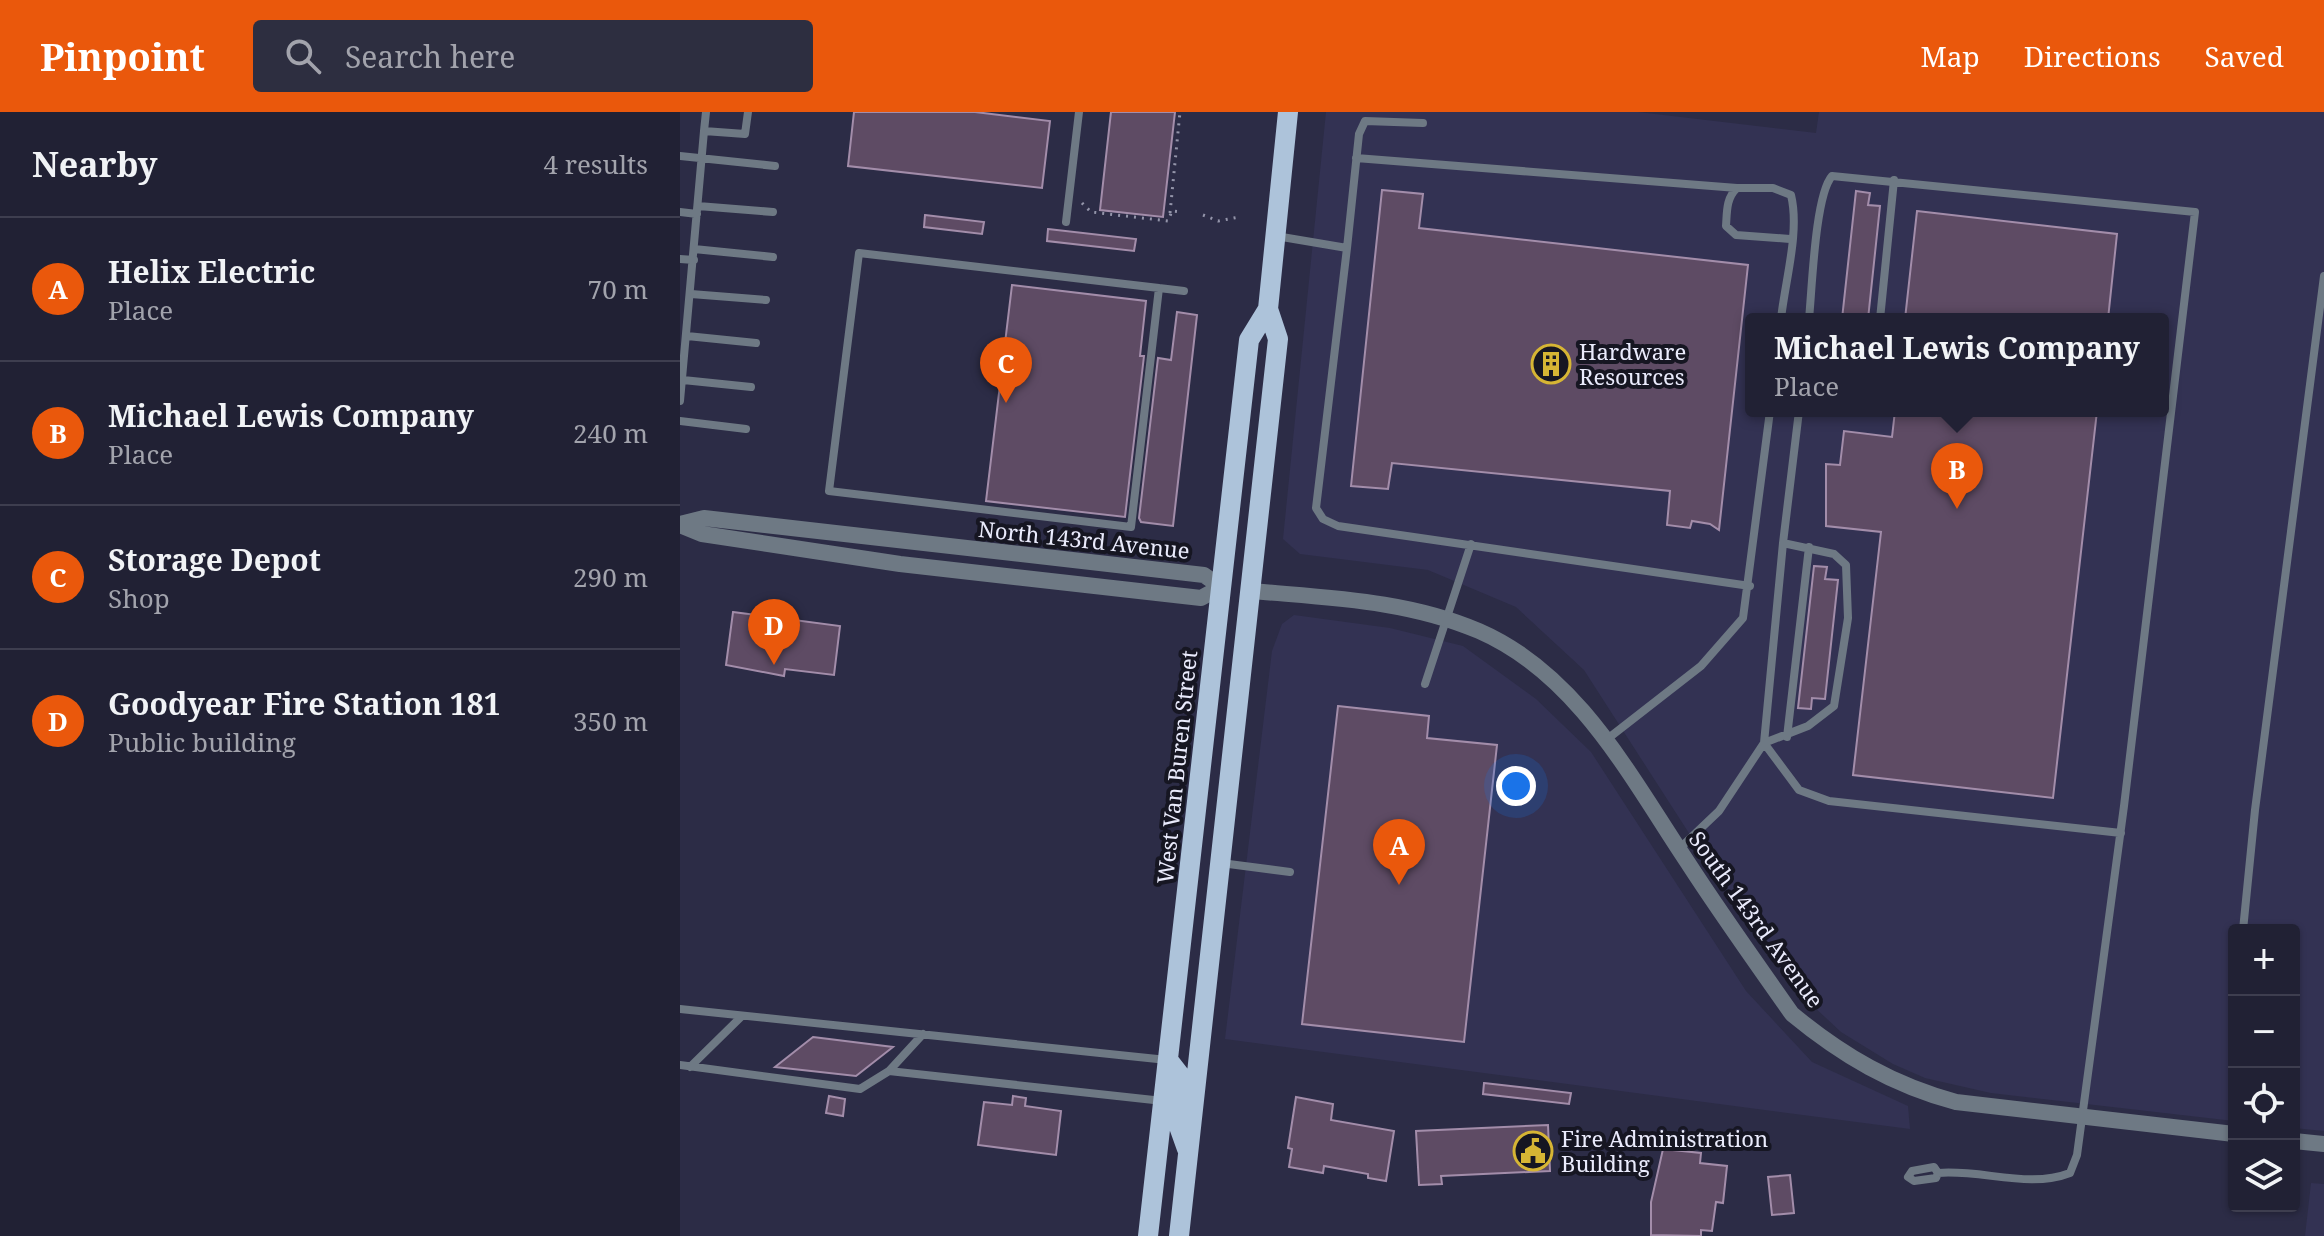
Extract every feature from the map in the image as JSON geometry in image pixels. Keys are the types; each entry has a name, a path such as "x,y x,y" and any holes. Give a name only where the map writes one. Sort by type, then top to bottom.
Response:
{"main road":[{"name":"West Van Buren Street","path":"1179,1236 1278,339 1268,309 1288,112"},
{"name":"West Van Buren Street","path":"1148,1236 1249,340 1268,309"},
{"path":"1221,587 1252,591"},
{"path":"1168,1060 1182,1078 1177,1121 1189,1153"}],"street":[{"name":"North 143rd Avenue","path":"680,525 704,518 1204,575 1221,587"},
{"name":"South 143rd Avenue","path":"1252,591 1368,601 1446,619 1481,631 1541,670 1581,708 1606,740 1792,1014 1828,1044 1913,1090 1956,1102 2228,1133"},
{"path":"2300,1142 2324,1144"}],"lane":[{"path":"680,401 687,336 685,308 691,294 706,112"},
{"path":"704,131 745,134 748,112"},
{"path":"1066,222 1079,112"},
{"path":"1423,123 1365,121 1356,158 1316,508 1323,519 1338,526 1750,586"},
{"path":"680,156 775,166"},
{"path":"1356,158 1737,188 1773,188 1791,195 1794,207 1782,313"},
{"path":"1810,313 1826,183 1832,176 2195,212 2121,833 2077,1155 2070,1173 2055,1179 1966,1170 1938,1173"},
{"path":"1881,313 1894,180"},
{"path":"1737,188 1727,203 1726,226 1736,235 1790,239"},
{"path":"680,212 773,212"},
{"path":"1275,236 1347,248"},
{"path":"694,249 773,257"},
{"path":"1159,288 1131,527 829,491 859,253 1159,288 1184,291"},
{"path":"680,259 694,260"},
{"path":"2244,924 2324,276"},
{"path":"691,294 766,300"},
{"path":"687,336 756,343"},
{"path":"683,380 751,387"},
{"path":"1606,740 1701,666 1743,618 1750,586 1769,417"},
{"path":"1678,849 1719,811 1764,743 1798,417"},
{"path":"680,421 746,429"},
{"path":"1764,743 1787,737 1808,726 1834,706 1848,618 1846,565 1834,554 1783,543"},
{"path":"1425,684 1471,544"},
{"path":"1787,737 1809,547"},
{"path":"1764,743 1799,790 1811,797 2121,833"},
{"path":"1221,863 1290,872"},
{"path":"680,1009 1168,1060"},
{"path":"690,1067 742,1016"},
{"path":"680,1065 860,1089 889,1071 923,1034"},
{"path":"889,1071 1163,1101"}],"path":[{"path":"1082,203 1091,212 1168,221 1180,112"},
{"path":"1170,213 1181,212"},
{"path":"1203,215 1218,221 1239,217"}],"shaded area":[{"path":"1326,112 1638,112 1816,133 1819,112 2324,112 2324,1131 2300,1129 2300,924 2228,924 2228,1120 1991,1093 1925,1078 1893,1064 1841,1032 1795,989 1732,900 1584,670 1516,607 1428,570 1300,554 1283,539"},
{"path":"1294,615 1390,628 1463,646 1536,699 1591,752 1746,991 1812,1062 1908,1106 1910,1129 1225,1039 1272,651 1282,624"},
{"path":"2311,1183 2324,1184 2324,1236 2305,1236"}],"building":[{"path":"854,112 975,112 1050,121 1042,188 848,166"},
{"path":"1111,112 1175,112 1163,217 1100,210"},
{"name":"Hardware Resources","path":"1382,190 1423,194 1419,228 1748,265 1719,530 1710,524 1692,521 1690,528 1667,525 1670,491 1392,463 1388,489 1351,486"},
{"path":"1856,191 1870,193 1868,205 1880,206 1869,313 1843,313"},
{"path":"1917,211 2117,234 2109,313 1906,313"},
{"path":"925,215 984,222 982,234 924,227"},
{"path":"1048,229 1136,239 1134,251 1047,241"},
{"path":"1012,285 1146,301 1140,356 1144,356 1125,517 986,501"},
{"path":"1177,312 1197,315 1173,526 1141,522 1139,518 1158,358 1171,360"},
{"path":"1894,417 2096,417 2053,798 1853,775 1881,532 1826,526 1826,464 1840,465 1844,431 1892,437"},
{"path":"1814,566 1827,567 1825,579 1838,580 1825,699 1812,698 1811,709 1798,708"},
{"path":"733,612 840,626 834,675 785,669 784,676 726,665"},
{"path":"1338,706 1429,716 1427,738 1497,745 1464,1042 1302,1024"},
{"path":"813,1037 893,1047 856,1076 775,1067"},
{"path":"1484,1083 1571,1093 1569,1104 1483,1094"},
{"path":"829,1096 845,1099 843,1116 826,1113"},
{"path":"1013,1096 1026,1098 1025,1106 1061,1111 1056,1155 978,1145 984,1102 1012,1105"},
{"path":"1296,1097 1333,1104 1331,1120 1394,1131 1386,1181 1368,1178 1368,1174 1324,1166 1323,1173 1289,1167 1292,1149 1288,1148"},
{"path":"1548,1125 1550,1171 1441,1176 1442,1184 1419,1185 1416,1131"},
{"path":"1663,1149 1701,1153 1700,1163 1727,1166 1723,1203 1716,1202 1712,1231 1701,1230 1701,1236 1651,1235 1651,1202"},
{"path":"1790,1175 1794,1213 1772,1215 1768,1177"}],"place":[{"name":"Hardware Resources","path":"1551,364"},
{"name":"Storage Depot","path":"1006,403"},
{"name":"Michael Lewis Company","path":"1957,509"},
{"name":"Goodyear Fire Station 181","path":"774,665"},
{"name":"Helix Electric","path":"1399,885"},
{"name":"Fire Administration Building","path":"1533,1151"}]}
